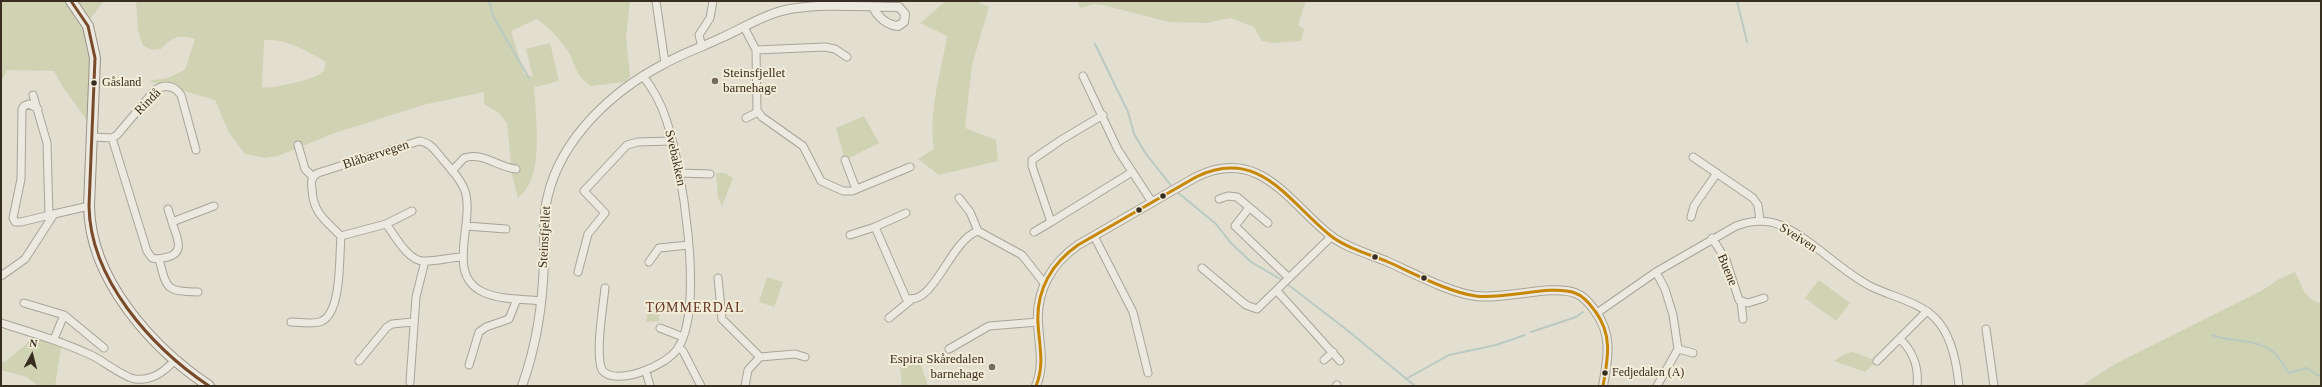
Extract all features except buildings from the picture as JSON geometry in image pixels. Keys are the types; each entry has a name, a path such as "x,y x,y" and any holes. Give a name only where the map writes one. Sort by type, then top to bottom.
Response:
{"main road":[{"path":"71,1 88,26 94,47 96,69 90,206 90,223 94,240 115,288 140,325 175,360 209,386"}],"street":[{"path":"656,1 666,63"},
{"path":"702,47 699,35 710,18 713,1"},
{"name":"Steinsfjellet","path":"522,386 536,335 540,301 546,205 559,164 579,133 626,88 644,76 666,63 744,27 789,9 873,4"},
{"path":"744,27 756,50 756,98 758,112 803,146 821,181 844,191 856,189 910,167"},
{"path":"756,50 825,47 835,49 847,57"},
{"name":"Svebakken","path":"605,288 600,359 603,374 608,379 621,383 640,379 671,358 679,348 683,337 689,308 688,245 680,173 660,104 644,76"},
{"path":"1083,76 1118,150 1152,202"},
{"name":"Rindå","path":"112,138 122,130 156,90 160,87 169,86 178,91 183,100 196,150"},
{"path":"1,276 25,259 52,214 47,143 33,96"},
{"path":"38,109 26,104 22,109 21,179 13,218 15,222 21,222 90,206"},
{"path":"746,118 758,112"},
{"path":"1051,222 1032,166 1032,160 1102,115"},
{"path":"93,137 112,138 147,251 152,258 159,259 175,255 179,252 180,246 168,209"},
{"name":"Blåbærvegen","path":"313,177 318,173 419,142 432,146 465,190 467,200 463,257 467,277 476,288 490,295 540,301"},
{"path":"578,272 588,234 605,213 584,190 627,145 638,142 672,142"},
{"path":"291,322 317,322 326,318 333,310 336,300 341,236 313,206 311,184 313,177 304,169 298,146"},
{"path":"452,171 464,158 476,156 488,158 503,167 516,169"},
{"path":"1693,157 1754,198 1758,205 1760,221"},
{"path":"845,160 856,189"},
{"path":"1036,386 1042,360 1038,322 1039,305 1044,283 1061,259 1074,248 1094,236 1208,171 1226,168 1244,170 1278,185 1332,236 1386,262 1470,295 1487,297 1570,291 1582,296 1603,323 1608,338 1603,386"},
{"path":"1034,232 1132,172"},
{"path":"680,173 710,174"},
{"path":"1691,217 1694,206 1717,173"},
{"path":"1218,199 1228,196 1237,197 1268,223"},
{"path":"959,198 970,212 978,231 1022,255 1044,283"},
{"path":"172,222 214,206"},
{"path":"1249,208 1235,226 1289,278"},
{"path":"341,236 386,224 412,211"},
{"path":"850,236 906,214"},
{"name":"Sveiven","path":"1596,313 1656,272 1712,238 1736,226 1760,221 1780,225 1791,231 1859,280 1927,311 1936,319 1947,337 1959,386"},
{"path":"386,224 408,253 417,260 425,261 463,257"},
{"path":"466,226 506,229"},
{"path":"875,226 882,238 902,290 906,298 911,300"},
{"path":"889,318 911,300 919,298 930,290 947,261 970,234 978,231"},
{"path":"1094,236 1133,312 1148,373"},
{"path":"1202,268 1252,309 1259,309 1332,236"},
{"name":"Buene","path":"1712,238 1726,260 1737,297 1741,302 1743,319"},
{"path":"649,262 659,248 688,245"},
{"path":"159,259 166,284 171,289 198,292"},
{"path":"410,382 413,322 416,297 425,261"},
{"path":"1656,272 1665,289 1673,315 1678,349 1656,386"},
{"path":"718,278 722,318 760,357"},
{"path":"1277,291 1340,361"},
{"name":"Buene","path":"1741,302 1748,303 1764,298"},
{"path":"469,365 479,332 486,327 509,319 517,299"},
{"path":"24,303 64,315 104,348"},
{"path":"1877,361 1927,311"},
{"path":"54,339 64,315"},
{"path":"359,361 387,327 392,324 413,322"},
{"path":"949,349 989,326 1038,322"},
{"path":"1,323 54,339 93,356 133,379 143,379 161,374 175,360"},
{"path":"660,328 683,337"},
{"path":"1986,329 1994,386"},
{"path":"1900,339 1912,352 1917,369 1917,386"},
{"path":"679,348 683,351 701,386"},
{"path":"1678,349 1693,353"},
{"path":"1324,360 1333,352"},
{"path":"745,386 748,370 760,357 795,354 805,357"},
{"path":"647,375 650,386"}],"green space":[{"path":"1,1 104,1 90,19 90,124 64,89 54,71 7,70 1,82"},
{"path":"136,1 630,1 626,37 630,76 626,82 591,86 578,73 567,50 561,42 537,19 511,31 524,74 533,77 526,49 550,43 559,81 535,87 534,83 537,128 536,161 527,189 518,198 512,175 507,123 499,113 484,104 484,92 423,105 332,134 278,156 265,158 245,154 229,133 215,100 149,81 167,78 185,70 195,39 180,37 172,39 161,49 152,50 143,46 138,31","holes":["264,40 289,43 326,62 324,70 321,73 302,81 273,87 262,87"]},
{"path":"946,1 976,1 989,7 972,65 965,128 996,140 998,161 939,175 918,159 934,149 934,106 947,36 920,23"},
{"path":"1077,1 1306,1 1298,25 1304,29 1301,41 1272,43 1262,41 1254,27 1230,18 1206,23 1169,22 1103,5 1094,4 1080,8"},
{"path":"864,116 879,143 845,160 836,128"},
{"path":"716,173 725,173 733,178 722,206 718,198"},
{"path":"2295,272 2307,295 2311,299 2321,303 2321,386 2081,386 2115,364 2263,290 2279,279"},
{"path":"767,277 783,282 774,307 759,302"},
{"path":"1819,280 1850,303 1836,321 1805,298"},
{"path":"649,304 659,305 659,321 646,322"},
{"path":"38,334 59,340 63,336 55,386 38,386 27,377 1,370 1,361 5,362"},
{"path":"1853,352 1877,361 1865,372 1834,361 1845,354"},
{"path":"920,362 928,386 902,386 900,367"}],"waterway":[{"path":"489,1 494,18 529,78"},
{"path":"1737,1 1747,42"},
{"path":"1095,44 1128,112 1134,134 1146,154 1173,188"},
{"path":"1176,191 1216,224 1231,243 1251,262 1282,280 1347,330 1415,386"},
{"path":"1531,332 1576,317 1583,312"},
{"path":"1406,379 1449,355 1496,345 1525,335"},
{"path":"2212,335 2264,346 2276,355 2289,373 2306,368 2321,377"}],"transit line":[{"path":"71,1 88,26 95,58 89,206 92,233 100,259 112,285 128,309 146,331 166,352 209,386"},
{"path":"1036,386 1039,378 1041,362 1038,323 1040,299 1048,278 1060,260 1078,245 1196,177 1218,169 1238,168 1256,173 1271,182 1337,240 1443,287 1466,294 1487,297 1554,290 1575,293 1581,296 1591,306 1601,320 1605,329 1608,347 1603,386"}],"place":[{"name":"Steinsfjellet barnehage","path":"715,81"},
{"name":"Gåsland","path":"94,83"},
{"name":"Espira Skåredalen barnehage","path":"992,367"},
{"name":"Fedjedalen (A)","path":"1605,373"}],"district":[{"name":"TØMMERDAL","path":"695,308"}]}
